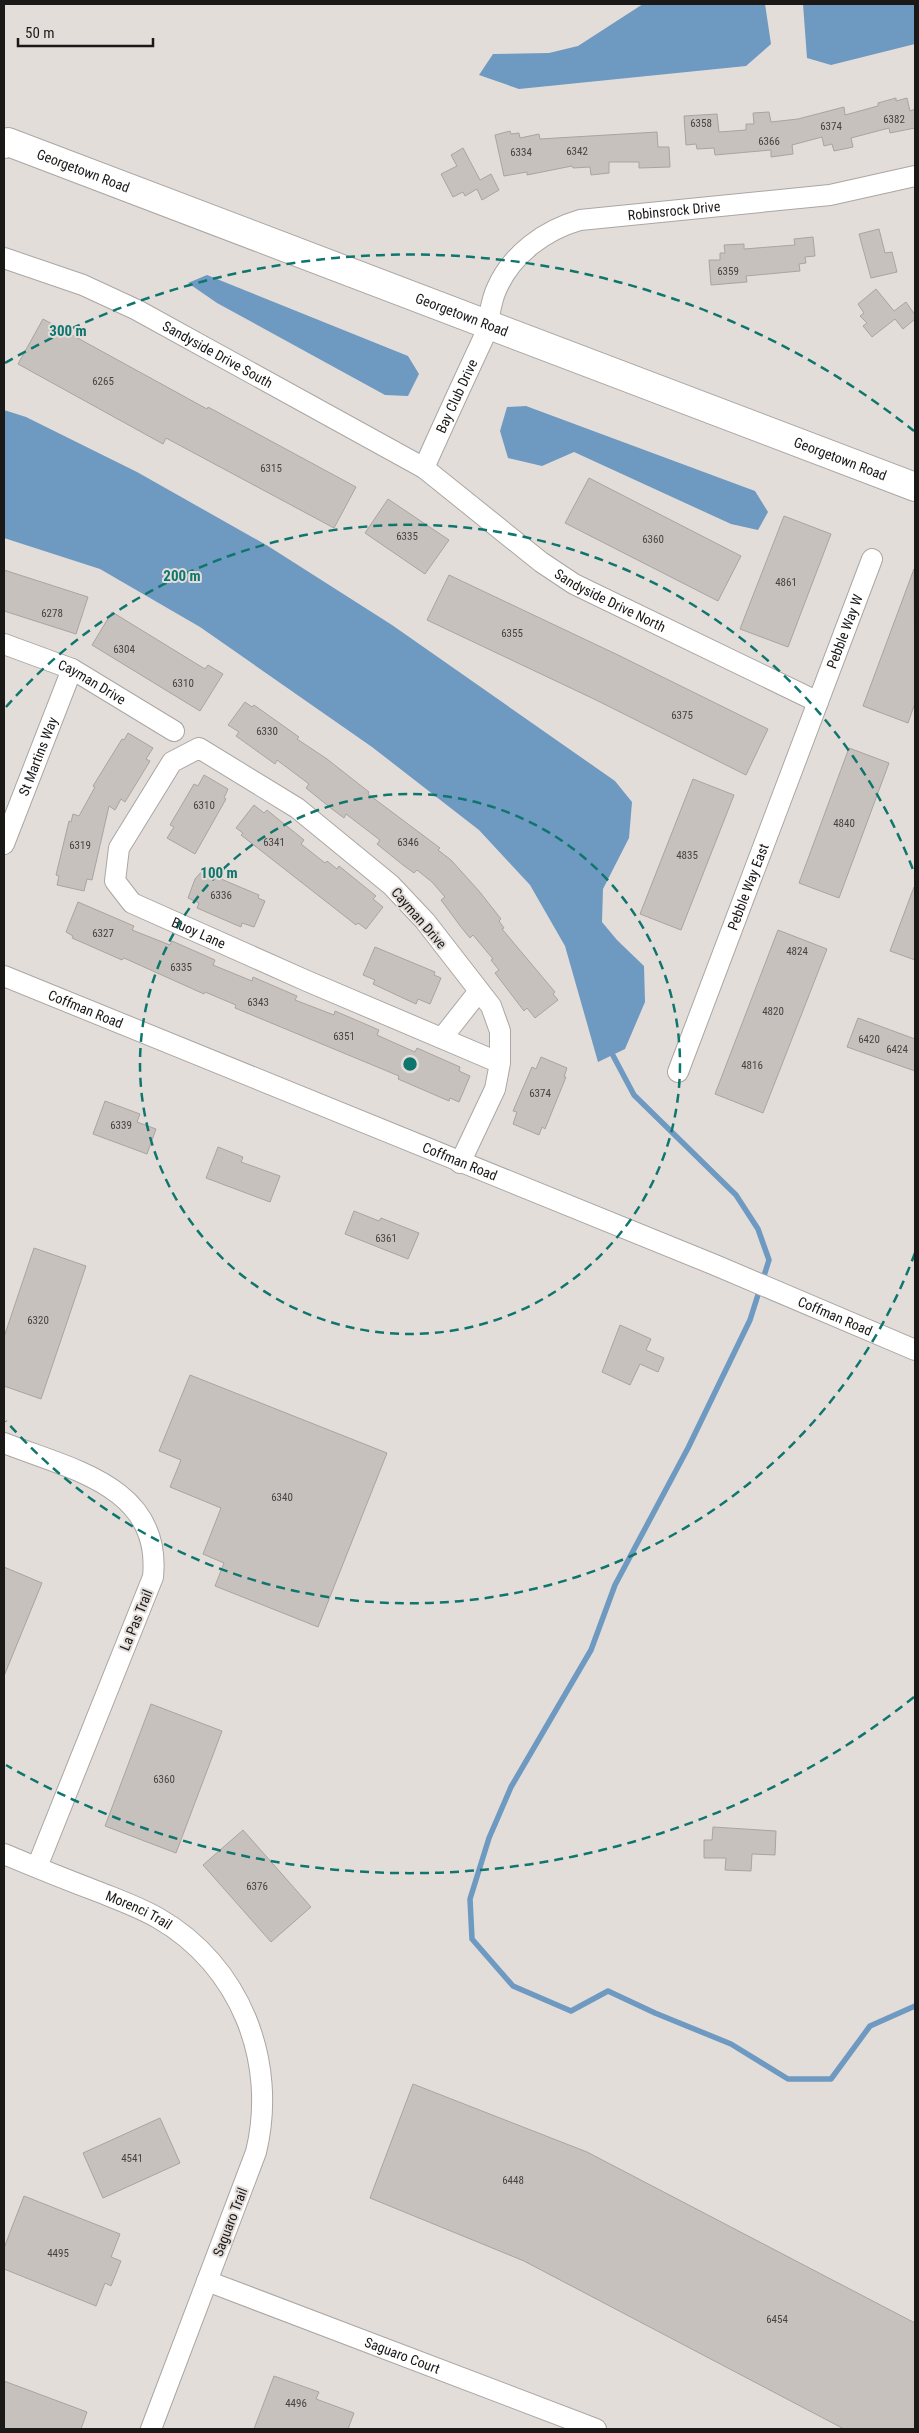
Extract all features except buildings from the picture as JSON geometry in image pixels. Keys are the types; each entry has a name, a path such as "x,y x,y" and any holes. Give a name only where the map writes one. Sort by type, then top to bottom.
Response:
{"main road":[{"name":"Georgetown Road","path":"5,137 489,325 915,487"}],"street":[{"name":"Robinsrock Drive","path":"489,325 496,289 510,266 541,237 564,225 597,218 830,195 915,176"},
{"name":"Sandyside Drive South","path":"4,258 83,285 137,310 424,468"},
{"name":"Bay Club Drive","path":"424,468 489,325"},
{"name":"Sandyside Drive North","path":"424,468 541,562 574,584 818,702"},
{"name":"Pebble Way W","path":"818,702 872,559"},
{"name":"Cayman Drive","path":"4,644 72,669 174,731"},
{"name":"St Martins Way","path":"5,838 72,669"},
{"name":"Pebble Way East","path":"678,1072 818,702"},
{"name":"Cayman Drive","path":"199,748 297,808 391,885 425,921 491,1006 500,1030 500,1063 495,1089 460,1163"},
{"name":"Buoy Lane","path":"199,748 172,762 120,848 115,881 132,903 500,1063"},
{"name":"Coffman Road","path":"4,976 460,1163 715,1265 915,1350"},
{"path":"442,1038 479,992"},
{"name":"La Pas Trail","path":"4,1443 98,1481 119,1493 137,1512 146,1526 154,1559 153,1576 37,1867"},
{"name":"Morenci Trail","path":"4,1854 144,1911 172,1927 213,1963 230,1986 242,2009"},
{"name":"Saguaro Trail","path":"151,2429 251,2167 262,2115 263,2087 259,2054 242,2009"},
{"name":"Saguaro Court","path":"207,2281 596,2429"}],"water":[{"path":"643,4 765,4 771,44 746,66 519,89 479,75 493,54 549,53 578,46"},
{"path":"803,4 915,4 915,44 831,65 807,58"},
{"path":"207,275 408,356 419,374 408,396 385,395 217,303 188,283"},
{"path":"526,406 755,491 768,512 758,530 731,524 574,452 542,466 508,458 500,431 507,407"},
{"path":"4,410 26,417 137,472 268,546 392,625 615,781 632,802 629,838 603,889 602,922 617,940 644,966 645,1002 625,1049 598,1062 565,946 530,885 479,830 372,747 200,627 100,569 4,538"}],"waterway":[{"path":"609,1048 634,1095 736,1195 758,1229 769,1260 750,1320 688,1448 615,1585 591,1650 511,1787 489,1838 470,1899 472,1939 513,1986 571,2011 608,1991 655,2013 731,2044 788,2079 831,2079 870,2026 915,2006"}]}
